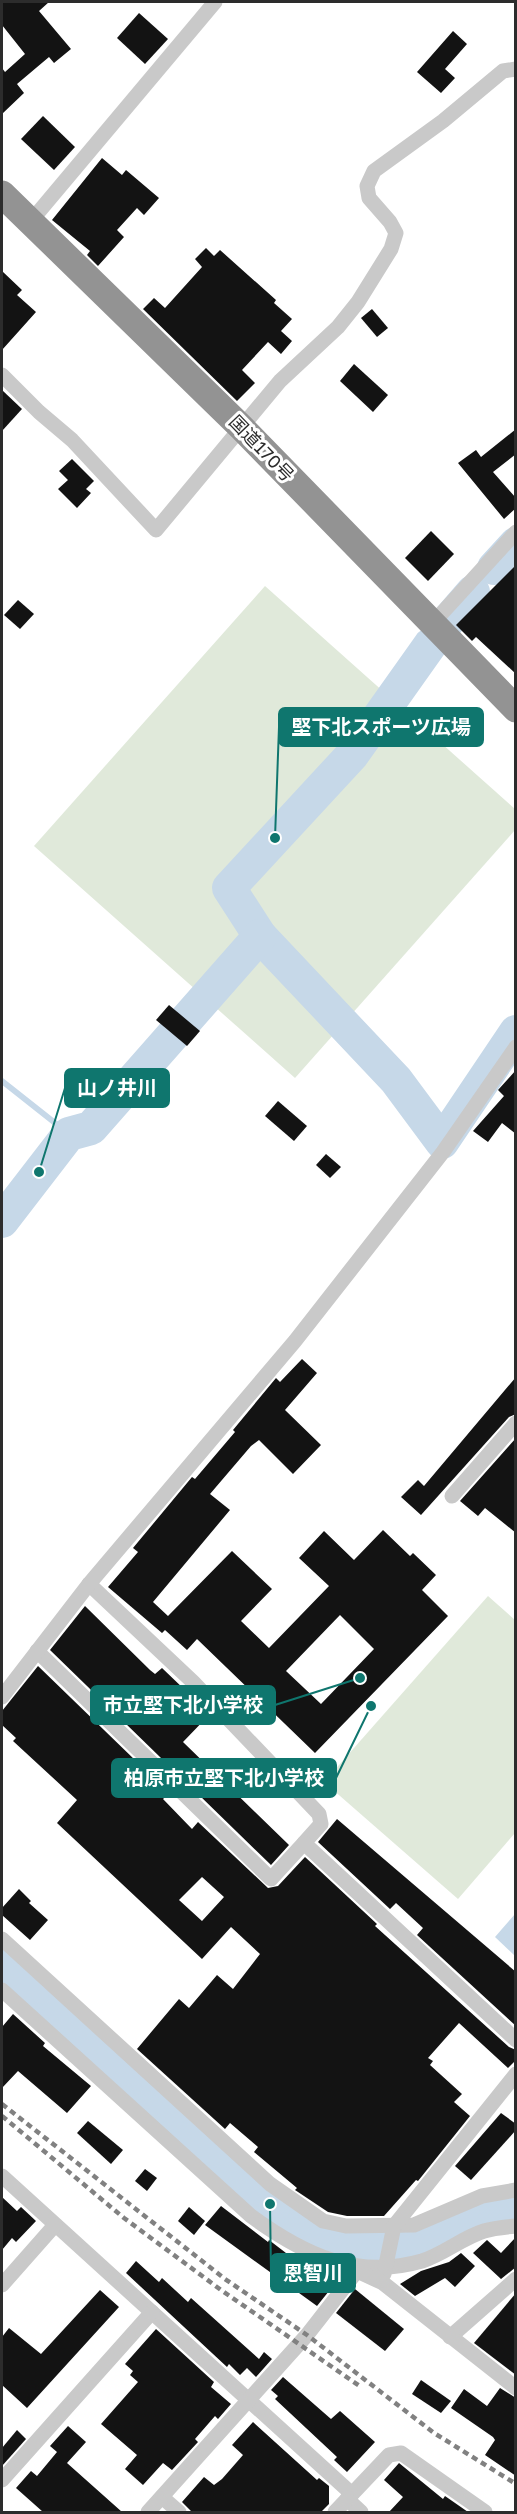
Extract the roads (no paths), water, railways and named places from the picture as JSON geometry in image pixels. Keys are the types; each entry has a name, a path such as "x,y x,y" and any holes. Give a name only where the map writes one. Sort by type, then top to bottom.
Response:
{"highway":[{"name":"国道170号","path":"2,194 242,428 516,709"}],"street":[{"path":"31,221 215,2"},
{"path":"2,375 39,412 72,440 156,530 280,381 338,327 358,302 391,249 396,232 369,198 367,186 374,171 443,121 503,71 516,69"},
{"path":"432,624 516,532"},
{"path":"2,1697 89,1584 295,1341 443,1152 516,1047"},
{"path":"452,1496 516,1423"},
{"path":"37,1651 271,1879 321,1824 319,1814 193,1682 89,1584"},
{"path":"304,1843 516,2040"},
{"path":"2,1939 270,2184 322,2222 346,2226 414,2225 482,2196 516,2190"},
{"path":"2,1990 251,2216 286,2242 311,2254 343,2264 383,2283 516,2388"},
{"path":"383,2283 385,2263 394,2226 516,2074"},
{"path":"2,2176 248,2400 350,2497 362,2512"},
{"path":"2,2285 55,2225"},
{"path":"343,2264 421,2261 483,2231 516,2226"},
{"path":"148,2512 307,2335 357,2271"},
{"path":"450,2337 516,2279"},
{"path":"2,2480 152,2312"},
{"path":"335,2512 389,2455 401,2452 485,2512"},
{"path":"162,2498 179,2512"}],"water":[{"path":"515,1914 515,1956 495,1937"}],"waterway":[{"path":"494,568 516,544"},
{"path":"447,622 473,592"},
{"path":"430,645 352,755 229,888 260,936 396,1080 442,1142 516,1032"},
{"path":"2,1221 69,1134 91,1128 260,936"},
{"path":"2,1081 69,1134"},
{"path":"2,1962 270,2204 308,2232 342,2248 378,2248 429,2239 475,2216 516,2206"}],"railway":[{"path":"2,2104 225,2279 307,2335 434,2433 516,2484"},
{"path":"2,2116 124,2218 221,2290 361,2387"}],"place":[{"name":"堅下北スポーツ広場","path":"275,838"},
{"name":"山ノ井川","path":"39,1172"},
{"name":"市立堅下北小学校","path":"360,1678"},
{"name":"柏原市立堅下北小学校","path":"371,1706"},
{"name":"恩智川","path":"270,2204"}]}
